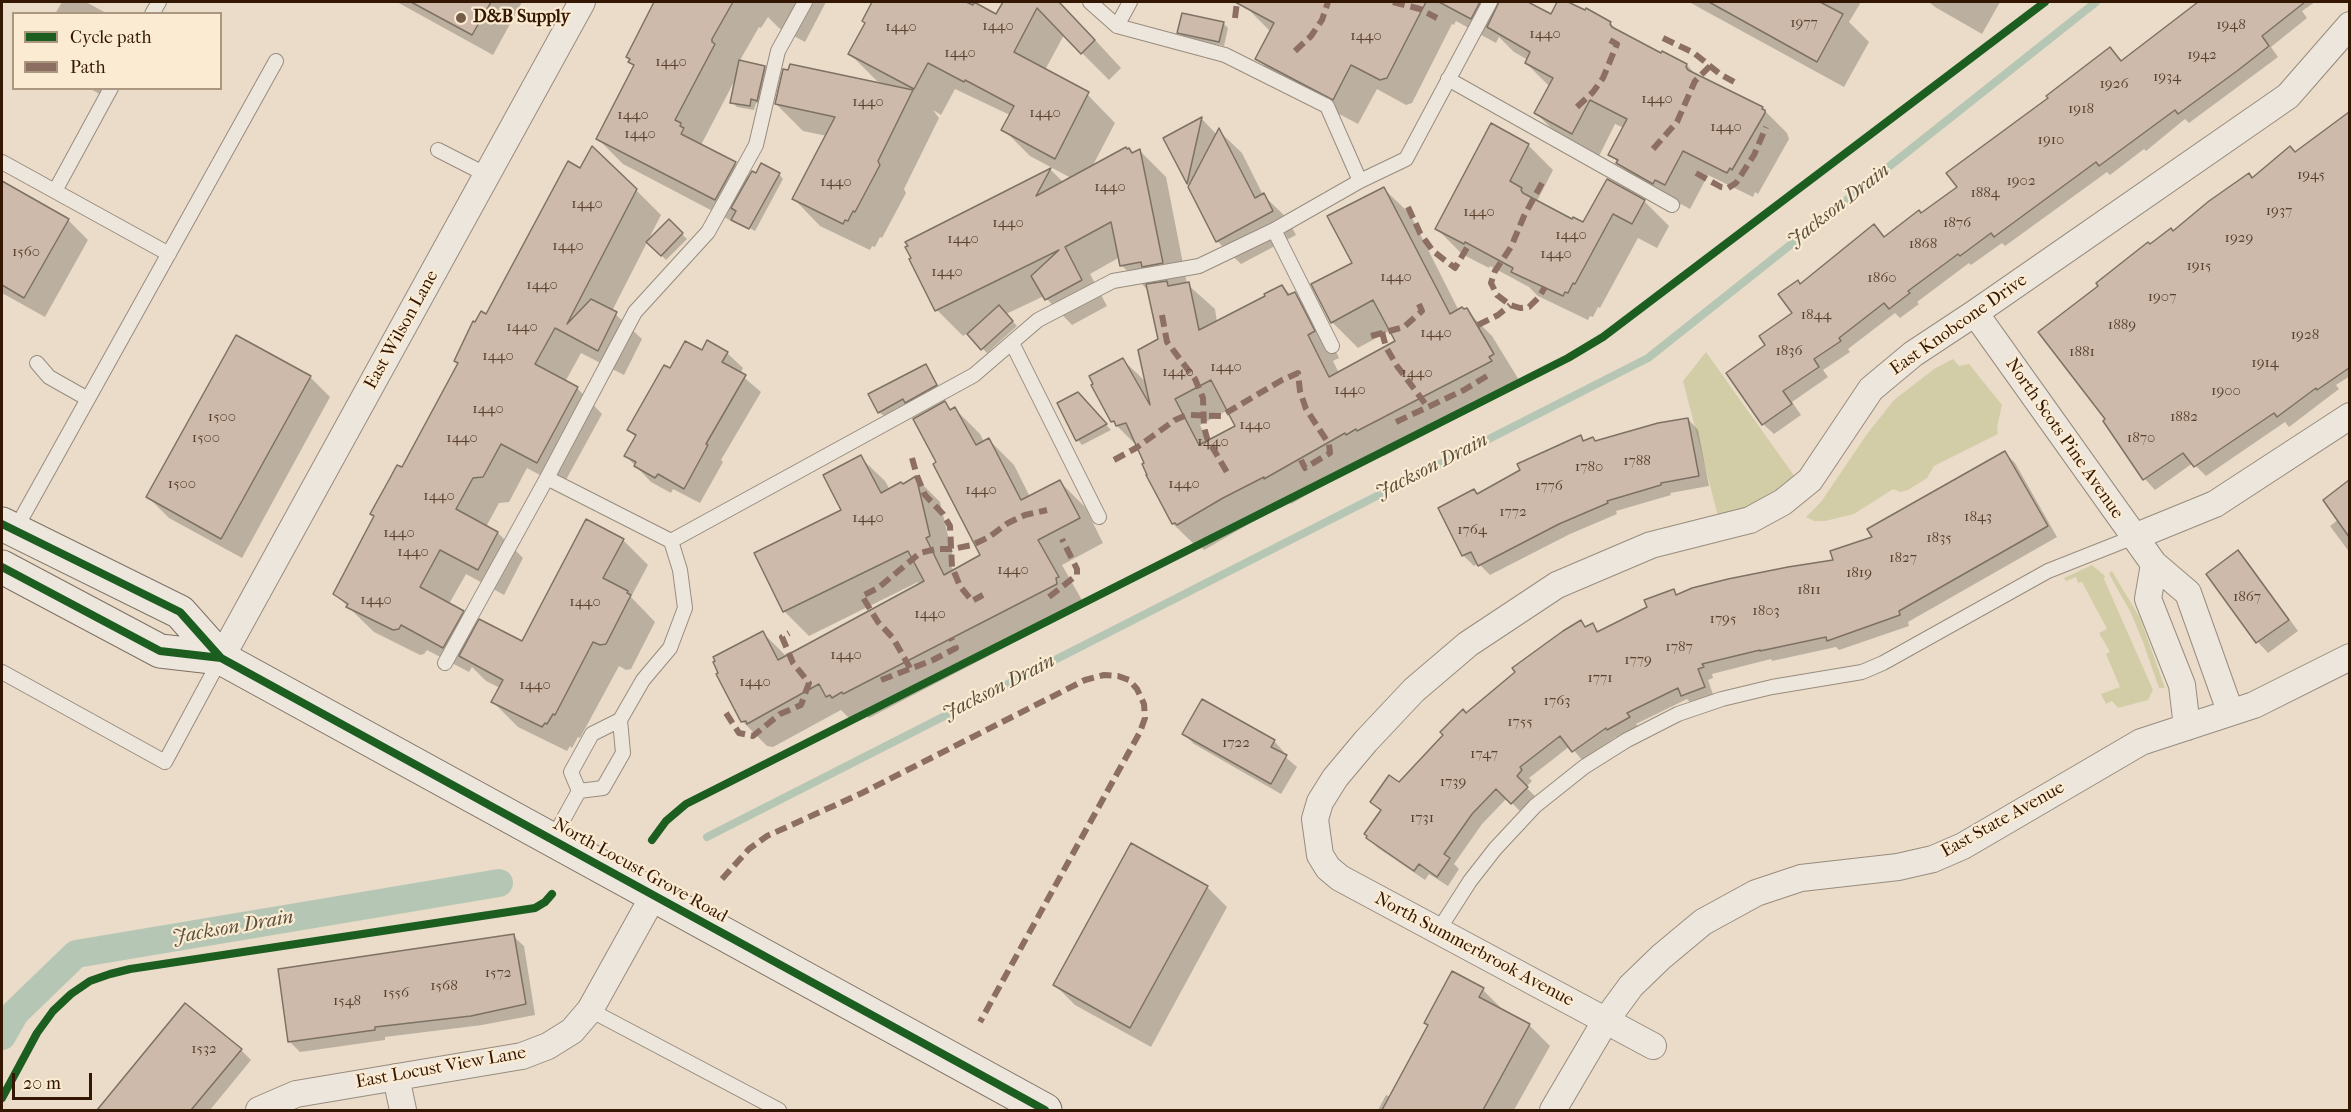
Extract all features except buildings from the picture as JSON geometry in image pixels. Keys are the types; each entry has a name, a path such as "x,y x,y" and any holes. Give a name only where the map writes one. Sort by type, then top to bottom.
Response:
{"main road":[{"name":"North Locust Grove Road","path":"8,527 180,612 221,658 654,895 1005,1101 1045,1110"},
{"name":"North Locust Grove Road","path":"2,567 160,651 221,658"}],"street":[{"name":"East Wilson Lane","path":"221,658 582,2"},
{"name":"East Knobcone Drive","path":"1316,837 1316,819 1320,802 1335,778 1414,690 1468,644 1557,585 1651,545 1750,520 1783,502 1810,480 1871,389 1913,354 1976,313 2288,96 2349,25"},
{"name":"North Scots Pine Avenue","path":"1976,313 2154,564 2188,593 2230,711"},
{"path":"2134,537 2215,504 2349,417"},
{"path":"2154,564 2148,599 2182,684 2187,726"},
{"name":"East State Avenue","path":"1553,1110 1606,1020 1631,986 1703,922 1756,893 1801,878 1898,867 1933,859 1963,846 2141,742 2254,705 2349,657"},
{"name":"North Summerbrook Avenue","path":"1316,837 1320,855 1328,868 1340,878 1653,1046"},
{"name":"East Locust View Lane","path":"259,1110 296,1094 522,1056 548,1046 572,1031 590,1010 654,895"},
{"path":"396,1077 403,1110"}],"lane":[{"path":"445,663 635,312 708,232 756,145 778,51 805,2"},
{"path":"1090,2 1117,26 1225,55 1327,106 1360,181"},
{"path":"1117,26 1130,2"},
{"path":"670,541 974,375 1038,320 1113,281 1199,266 1274,230 1360,181 1406,159 1490,2"},
{"path":"8,527 88,399 276,61"},
{"path":"1448,79 1672,205"},
{"path":"55,191 110,90"},
{"path":"438,150 487,175"},
{"path":"2,162 169,254"},
{"path":"1274,230 1332,346"},
{"path":"1012,343 1098,516"},
{"path":"37,363 49,377 88,399"},
{"path":"547,478 670,541 680,570 685,608 670,648 643,680 620,720 592,734 572,772 579,791 552,840"},
{"path":"1438,931 1470,881 1495,849 1535,806 1584,766 1627,740 1678,714 1722,699 1772,687 1862,672 1883,663 2048,571 2134,537"},
{"path":"2,672 165,762 221,658"},
{"path":"579,791 603,788 623,753 620,720"},
{"path":"590,1010 779,1110"}],"shaded area":[{"path":"1706,352 1800,484 1720,524 1683,381"},
{"path":"1953,359 1959,366 1969,364 2002,405 1997,427 1998,434 1934,466 1927,478 1908,490 1900,492 1893,489 1854,514 1825,521 1814,521 1806,517 1821,502 1867,434 1894,400 1934,369"},
{"path":"2092,565 2105,576 2104,579 2153,690 2148,700 2118,708 2112,701 2106,704 2101,694 2120,687 2106,654 2110,652 2099,633 2107,629 2082,582 2078,583 2076,577 2066,581 2064,578"},
{"path":"2112,571 2140,618 2165,688 2159,688 2131,613 2109,573"}],"waterway":[{"name":"Jackson Drain","path":"707,837 1648,358 2096,2"},
{"name":"Jackson Drain","path":"2,1036 15,1013 76,954 499,883"}],"marked path":[{"path":"1235,18 1237,2"},
{"path":"1295,51 1311,36 1322,20 1328,2"},
{"path":"1393,2 1420,9 1437,18"},
{"path":"1663,38 1694,53 1720,74 1736,83"},
{"path":"1577,107 1593,92 1603,78 1617,44 1608,39"},
{"path":"1653,149 1677,122 1695,81 1710,66"},
{"path":"1696,173 1721,187 1728,188 1736,183 1754,155 1766,127"},
{"path":"1542,183 1524,216 1511,247 1495,271 1491,283 1497,295 1510,305 1520,308 1529,307 1545,287"},
{"path":"1408,207 1420,233 1433,251 1455,268 1468,246"},
{"path":"1371,336 1404,327 1422,311 1418,302"},
{"path":"1478,325 1498,315 1510,305"},
{"path":"1162,315 1167,342 1195,379 1203,398 1204,427 1207,438 1228,474"},
{"path":"1382,332 1386,347 1397,366 1427,406"},
{"path":"1114,460 1136,448 1175,420 1187,415 1221,416 1298,373 1300,391 1306,409 1329,444 1330,453 1305,468 1301,460"},
{"path":"1396,422 1464,390 1487,376"},
{"path":"912,458 925,495 943,514 950,526 952,567 960,586 972,601 983,595"},
{"path":"910,668 893,638 878,622 862,596 878,588 920,553 972,545 1025,515 1047,510"},
{"path":"1049,597 1077,575 1077,569 1062,539"},
{"path":"726,713 739,733 753,736 780,714 801,705 809,683 793,663 782,637 789,633"},
{"path":"881,680 933,660 956,648 951,638"},
{"path":"722,879 749,849 767,836 862,793 1085,680 1104,675 1129,680 1137,689 1144,704 1145,718 1140,732 980,1022"}],"cycle path":[{"path":"652,840 666,821 686,804 1568,358 1603,337 2045,2"},
{"path":"2,524 180,612 221,658 1045,1110"},
{"path":"2,567 160,651 221,658"},
{"path":"2,1098 37,1033 53,1011 71,994 90,981 130,969 535,908 552,894"}],"place":[{"name":"D&B Supply","path":"461,18"}]}
